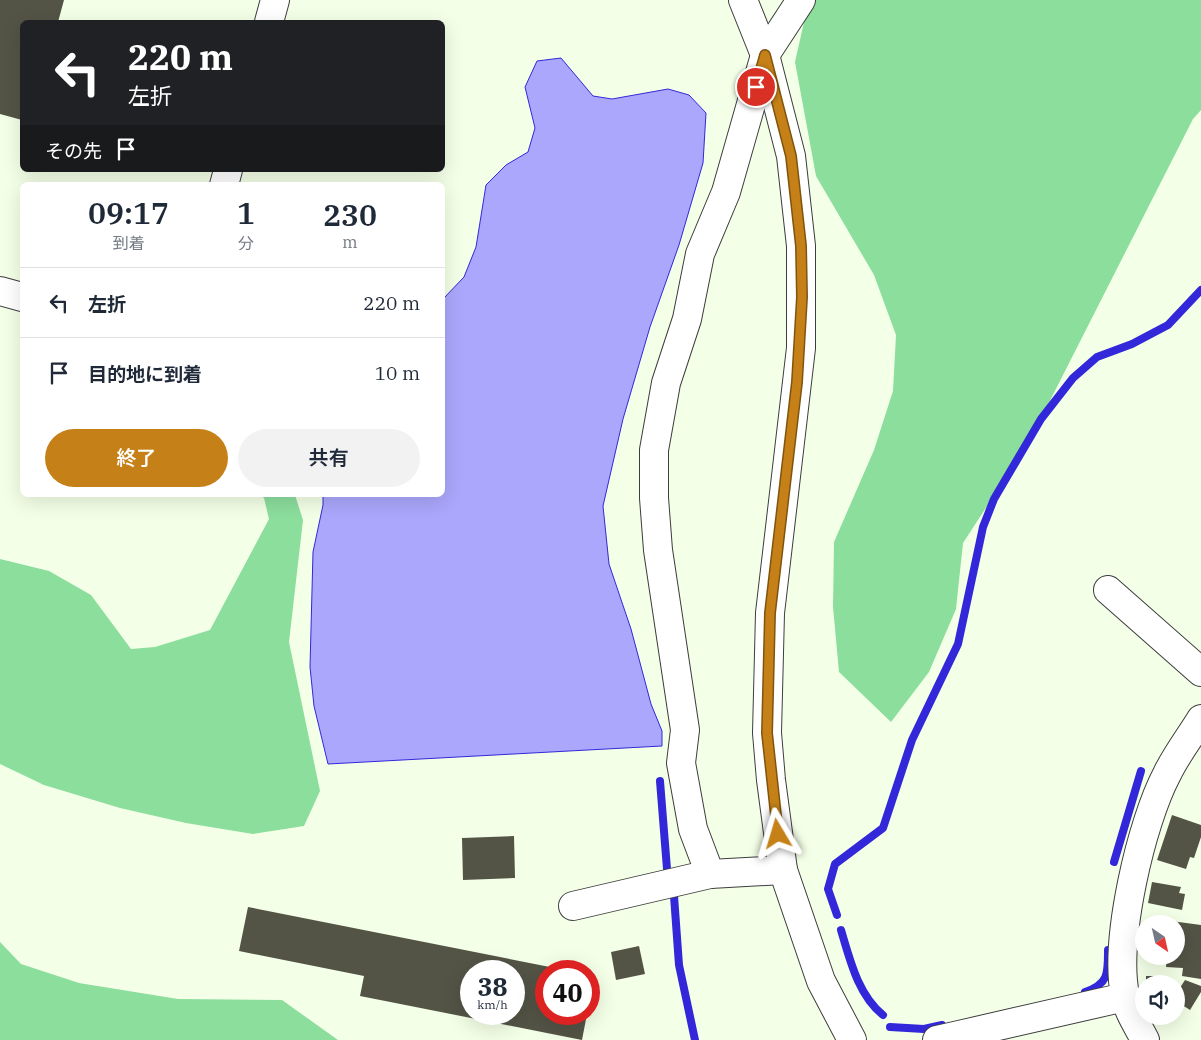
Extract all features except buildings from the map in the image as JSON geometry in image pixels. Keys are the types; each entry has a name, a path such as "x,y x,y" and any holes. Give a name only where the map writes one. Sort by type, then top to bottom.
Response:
{"street":[{"path":"270,20 275,0"},
{"path":"743,0 765,55 791,156 801,246 801,348 770,613 768,752 783,870 821,981 852,1040"},
{"path":"710,874 693,829 681,763 685,730 658,550 654,498 654,450 666,383 687,319 700,254 726,192 765,55 801,0"},
{"path":"0,291 20,296"},
{"path":"1108,590 1201,672"},
{"path":"1145,1040 1125,997 1123,980 1125,923 1141,842 1167,774 1201,719"},
{"path":"573,906 710,874 783,870"},
{"path":"937,1040 1125,997"}],"green space":[{"path":"809,0 1201,0 1201,110 1193,119 1030,440 963,543 956,609 929,672 891,722 839,672 833,607 834,542 874,450 893,391 896,335 874,275 816,176 795,62"},
{"path":"263,497 296,497 303,520 289,642 320,791 304,826 253,834 186,823 120,808 44,785 0,764 0,559 49,571 91,595 131,649 155,647 210,630 269,519"},
{"path":"0,942 21,964 79,983 178,999 282,1000 338,1040 0,1040"}],"shaded area":[{"path":"561,58 593,96 612,99 668,89 689,95 706,113 703,163 679,245 650,327 623,419 603,506 609,564 631,629 651,704 662,731 662,746 328,764 314,706 310,667 313,552 323,497 445,497 445,297 464,277 476,247 486,185 506,165 528,152 535,128 525,87 537,61"}],"waterway":[{"path":"837,915 828,889 835,864 883,828 912,740 958,644 983,527 994,499 1041,419 1073,378 1097,357 1132,344 1168,325 1201,290"},
{"path":"1114,862 1141,771"},
{"path":"660,781 667,869"},
{"path":"674,896 679,965 695,1040"},
{"path":"841,930 861,987 874,1007 883,1015"},
{"path":"1085,992 1099,985 1106,977 1108,950"},
{"path":"890,1027 924,1029 942,1025"}],"route":[{"path":"756,87 765,55 791,156 801,246 801,348 770,613 767,733 770,780 778,834"}]}
